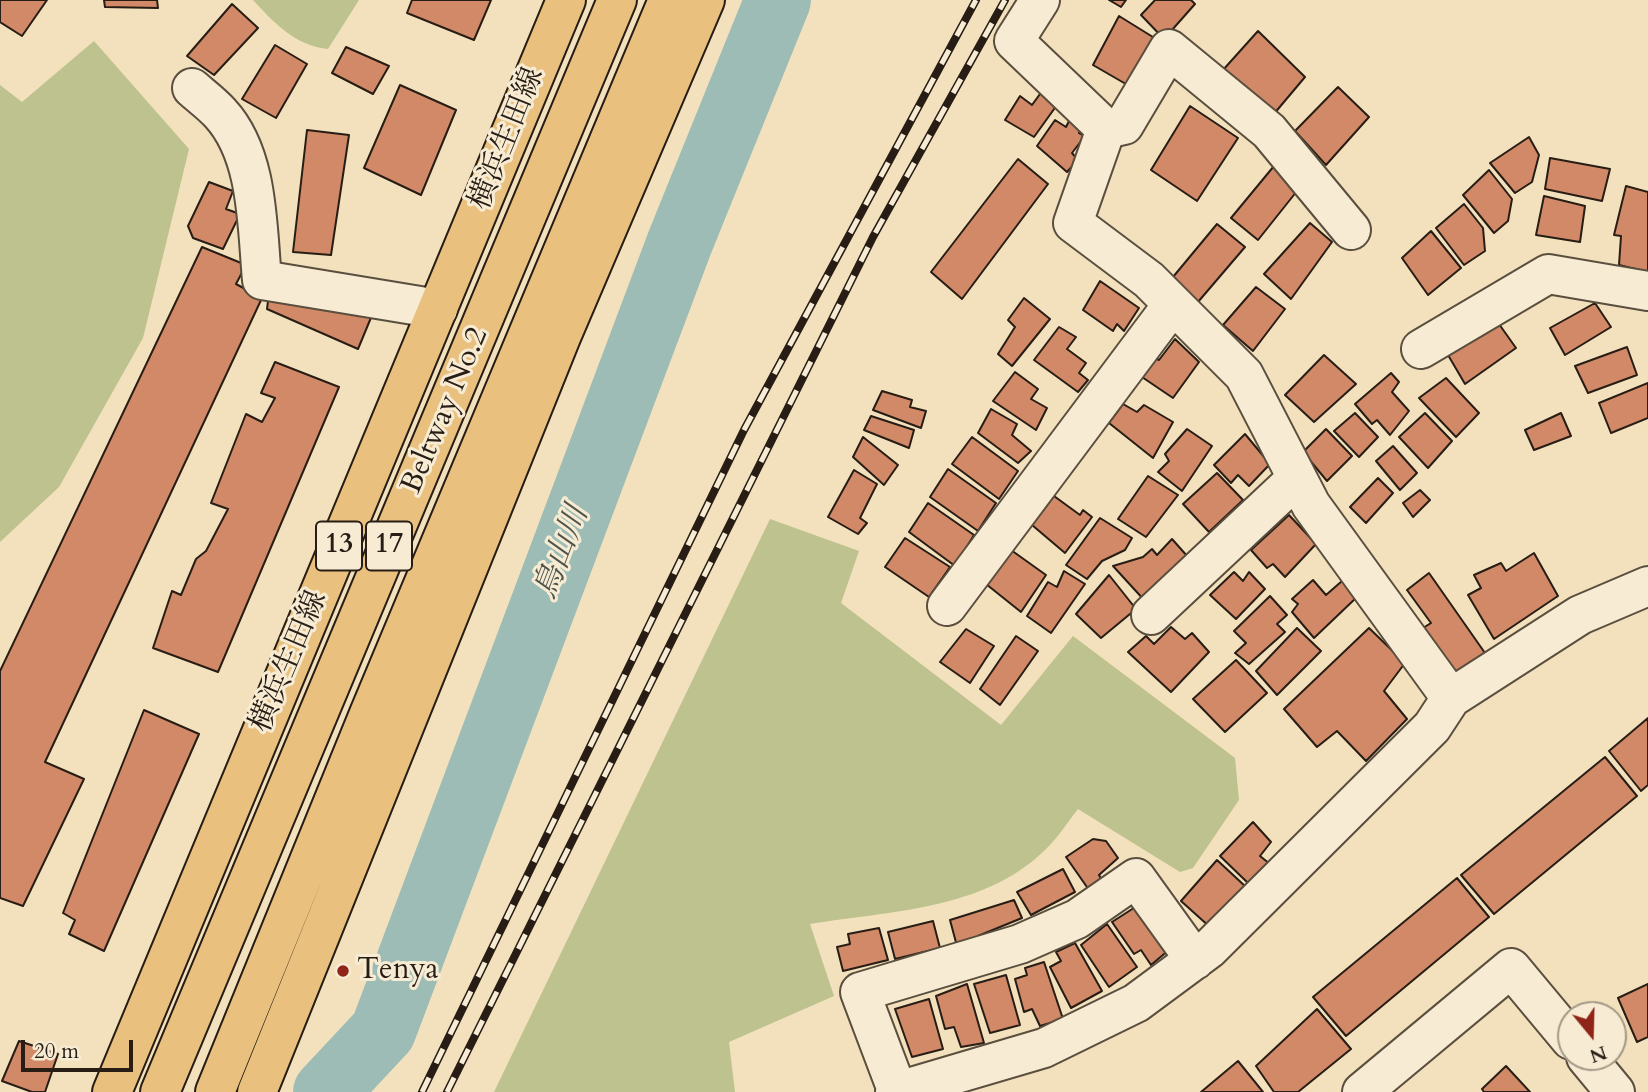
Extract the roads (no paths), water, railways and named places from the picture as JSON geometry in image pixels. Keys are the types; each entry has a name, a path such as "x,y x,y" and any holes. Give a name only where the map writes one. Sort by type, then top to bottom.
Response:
{"main road":[{"name":"横浜生田線","path":"112,1092 566,0"},
{"name":"Beltway No.2","path":"160,1092 617,0"},
{"name":"Beltway No.2","path":"215,1092 374,702 668,0"},
{"path":"257,1092 561,337 705,0"}],"street":[{"path":"1040,0 1014,41 1106,130"},
{"path":"1106,130 1124,125 1169,49 1269,131 1351,230"},
{"path":"192,88 222,114 244,154 253,194 262,280 438,309"},
{"path":"1106,130 1073,223 1149,280 1244,375 1311,506 1451,698"},
{"path":"1421,349 1548,274 1648,291"},
{"path":"947,606 1173,304"},
{"path":"1151,615 1296,479"},
{"path":"1195,960 1136,878 1077,919 1020,944 860,992 896,1091 1044,1048 1136,1003 1195,960 1432,727 1451,698 1580,615 1648,586"},
{"path":"1362,1092 1511,968 1557,1023"},
{"path":"1598,1071 1615,1092"}],"waterway":[{"name":"鳥山川","path":"326,1092 383,1031 680,242 778,0"}],"railway":[{"path":"422,1092 744,430 976,0"},
{"path":"447,1092 873,237 1005,0"}],"place":[{"name":"Tenya","path":"343,971"}]}
